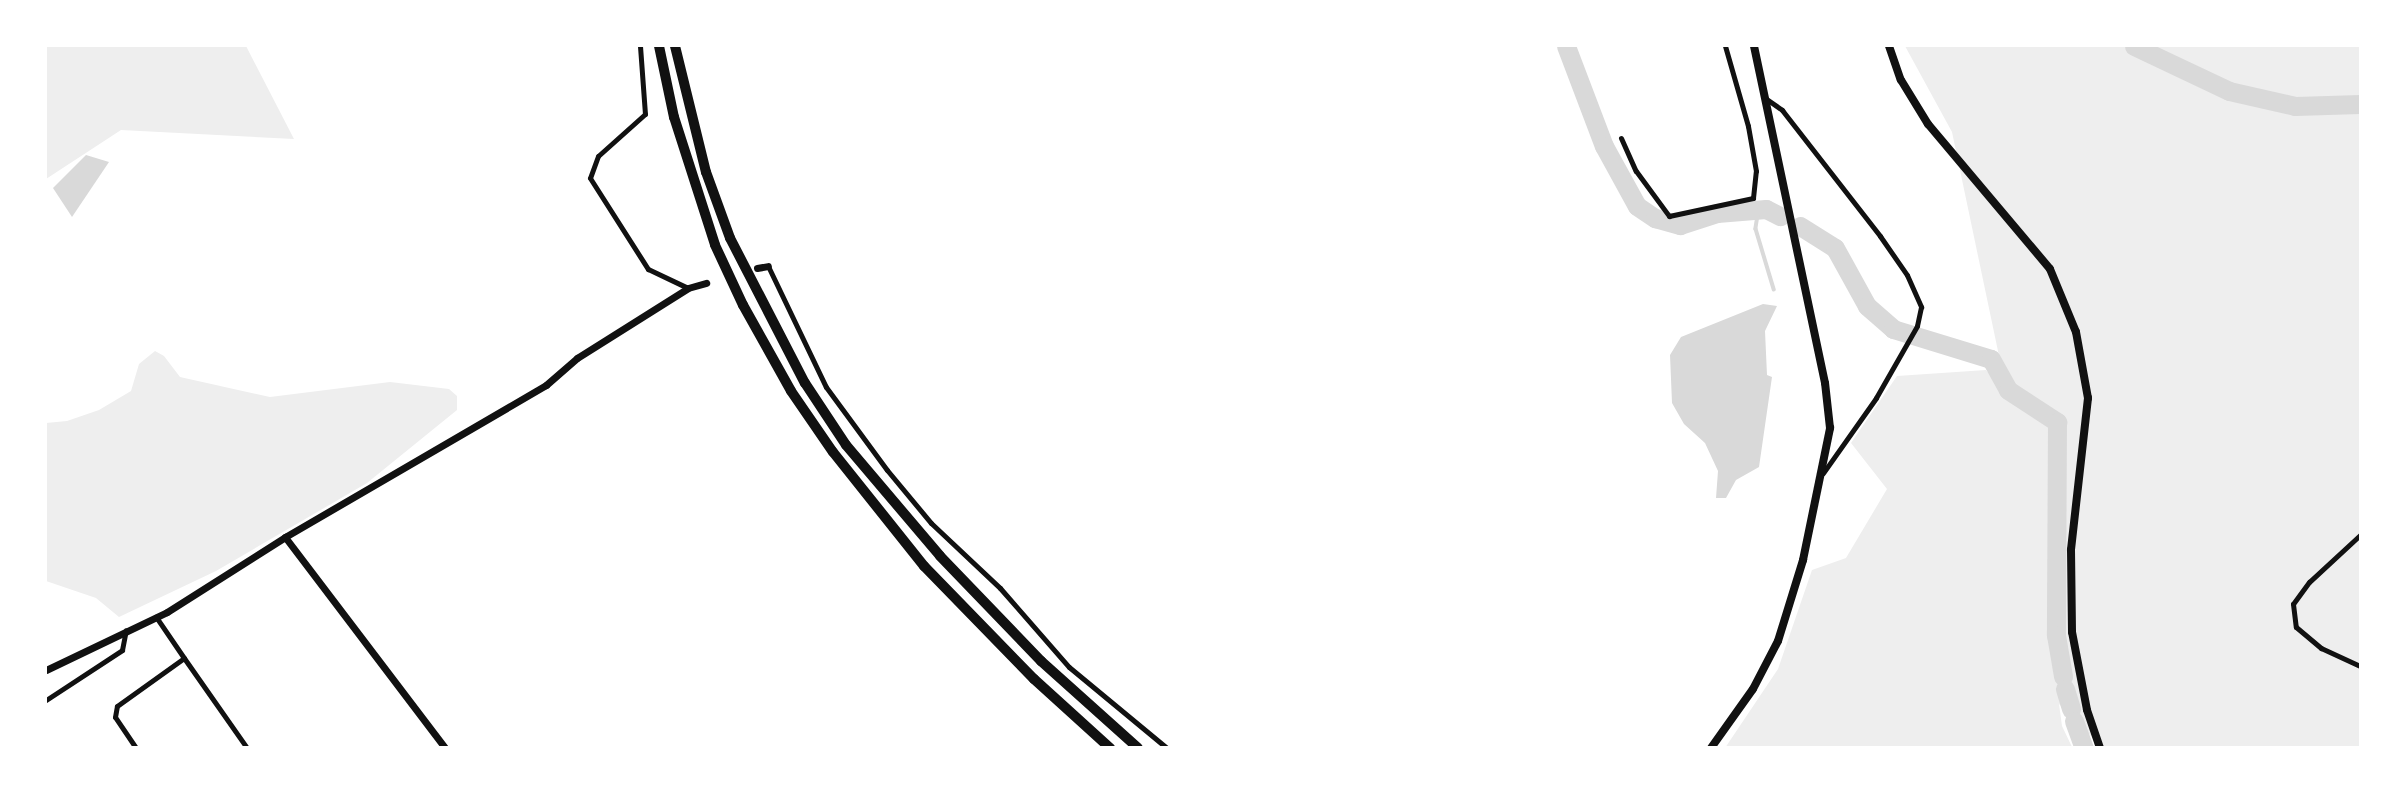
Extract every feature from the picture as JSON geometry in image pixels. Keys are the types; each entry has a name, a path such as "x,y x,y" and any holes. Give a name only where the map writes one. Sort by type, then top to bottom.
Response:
{"highway":[{"path":"659,46 674,117 715,245 743,305 791,391 833,452 924,566 1034,679 1110,747"},
{"path":"675,46 706,172 730,238 805,383 846,445 940,556 1041,662 1138,747"}],"main road":[{"path":"1711,747 1753,689 1778,641 1803,560 1823,473 1830,428 1825,383 1754,46"},
{"path":"1889,46 1901,80 1928,124 2050,269 2076,332 2088,398 2071,550 2071,632 2087,710 2100,747"}],"street":[{"path":"640,46 645,114 598,156 590,178 648,269 688,288"},
{"path":"1622,138 1636,171 1669,216 1753,198 1756,171 1752,148 1725,46"},
{"path":"1765,99 1782,110 1805,138 1907,275 1921,307 1917,326 1898,360 1823,473"},
{"path":"757,268 768,266 826,387 887,470 1069,667 1167,747"},
{"path":"46,670 156,617 285,537 546,386 577,358 688,288 706,283"},
{"path":"2361,535 2308,582 2293,604 2296,627 2321,648 2361,666"},
{"path":"285,537 445,747"},
{"path":"156,617 247,747"},
{"path":"46,699 122,650 126,630"},
{"path":"136,747 115,717 117,706 184,658"}],"shaded area":[{"path":"46,46 246,46 294,139 121,130 46,179"},
{"path":"1905,46 2360,46 2360,747 2102,747 2059,704 2062,726 2072,747 1725,748 1778,669 1812,570 1846,558 1887,489 1851,443 1897,376 1986,370 2007,394 1952,132"},
{"path":"86,155 109,162 72,217 53,188"},
{"path":"1763,304 1777,306 1765,331 1767,375 1772,377 1759,467 1736,480 1726,498 1716,498 1718,471 1705,443 1684,424 1672,403 1670,355 1681,337"},
{"path":"155,351 164,356 180,377 270,397 390,382 449,389 457,396 457,410 367,483 216,571 119,617 96,598 46,581 46,423 67,421 99,410 131,391 139,364"}],"waterway":[{"path":"1566,46 1604,146 1637,206 1655,218 1680,225 1717,213 1766,209 1780,216"},
{"path":"2134,46 2229,91 2295,106 2360,104"},
{"path":"1759,209 1756,229 1774,289"},
{"path":"1800,226 1835,248 1867,306 1893,329 1991,359 2008,390 2057,422 2056,635 2063,676"},
{"path":"2065,689 2071,709"},
{"path":"2074,721 2084,748"}]}
